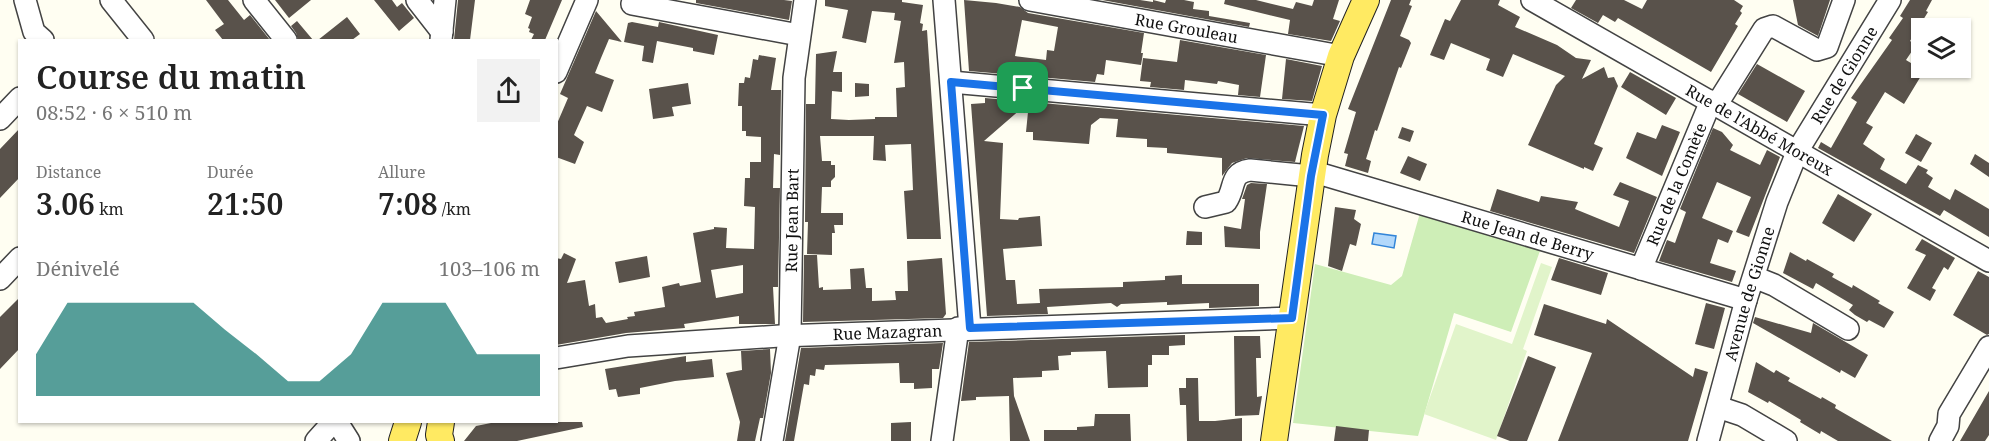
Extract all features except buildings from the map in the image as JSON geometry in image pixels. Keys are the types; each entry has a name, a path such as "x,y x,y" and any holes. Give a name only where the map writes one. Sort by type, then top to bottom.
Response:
{"main road":[{"path":"1274,441 1311,173 1323,115 1341,56 1366,0"},
{"path":"402,441 408,423"},
{"path":"441,423 439,435 441,441"}],"street":[{"path":"25,0 34,32 42,39"},
{"path":"111,0 142,39"},
{"path":"254,0 285,39"},
{"path":"417,0 441,36"},
{"path":"441,36 445,0"},
{"path":"558,67 587,0"},
{"name":"Rue Jean Bart","path":"772,441 790,335 794,78 805,0"},
{"path":"942,441 964,328 951,82 944,0"},
{"name":"Rue Grouleau","path":"1030,0 1341,56"},
{"name":"Rue de l'Abbé Moreux","path":"1532,0 1989,261"},
{"name":"Rue de la Comète","path":"1641,269 1714,102 1764,28 1773,26 1817,50 1827,47 1844,0"},
{"name":"Rue de Gionne","path":"1798,150 1890,0"},
{"path":"632,4 799,35"},
{"path":"951,82 1323,115"},
{"path":"0,119 18,100"},
{"name":"Avenue de Gionne","path":"1708,441 1746,300 1777,202 1798,150"},
{"name":"Rue Jean de Berry","path":"1205,207 1226,202 1230,196 1234,179 1242,171 1311,173 1746,300"},
{"path":"0,279 18,260"},
{"path":"1754,277 1774,285 1848,329"},
{"name":"Rue Mazagran","path":"558,358 628,346 790,335 1292,318"},
{"path":"1940,441 1948,426 1949,414 1989,347"},
{"path":"1718,407 1742,415 1786,441"},
{"path":"316,441 334,423"},
{"path":"336,423 349,441"}],"green space":[{"path":"1420,213 1541,248 1511,332 1454,313 1418,436 1293,423 1315,264 1391,285 1402,276"},
{"path":"1541,263 1552,267 1523,349 1527,351 1496,440 1424,414 1456,324 1512,344"}],"water":[{"path":"1374,233 1396,236 1394,248 1372,244"}],"route":[{"path":"951,82 1023,88 1323,115 1311,176 1292,318 970,328 951,82"}]}
